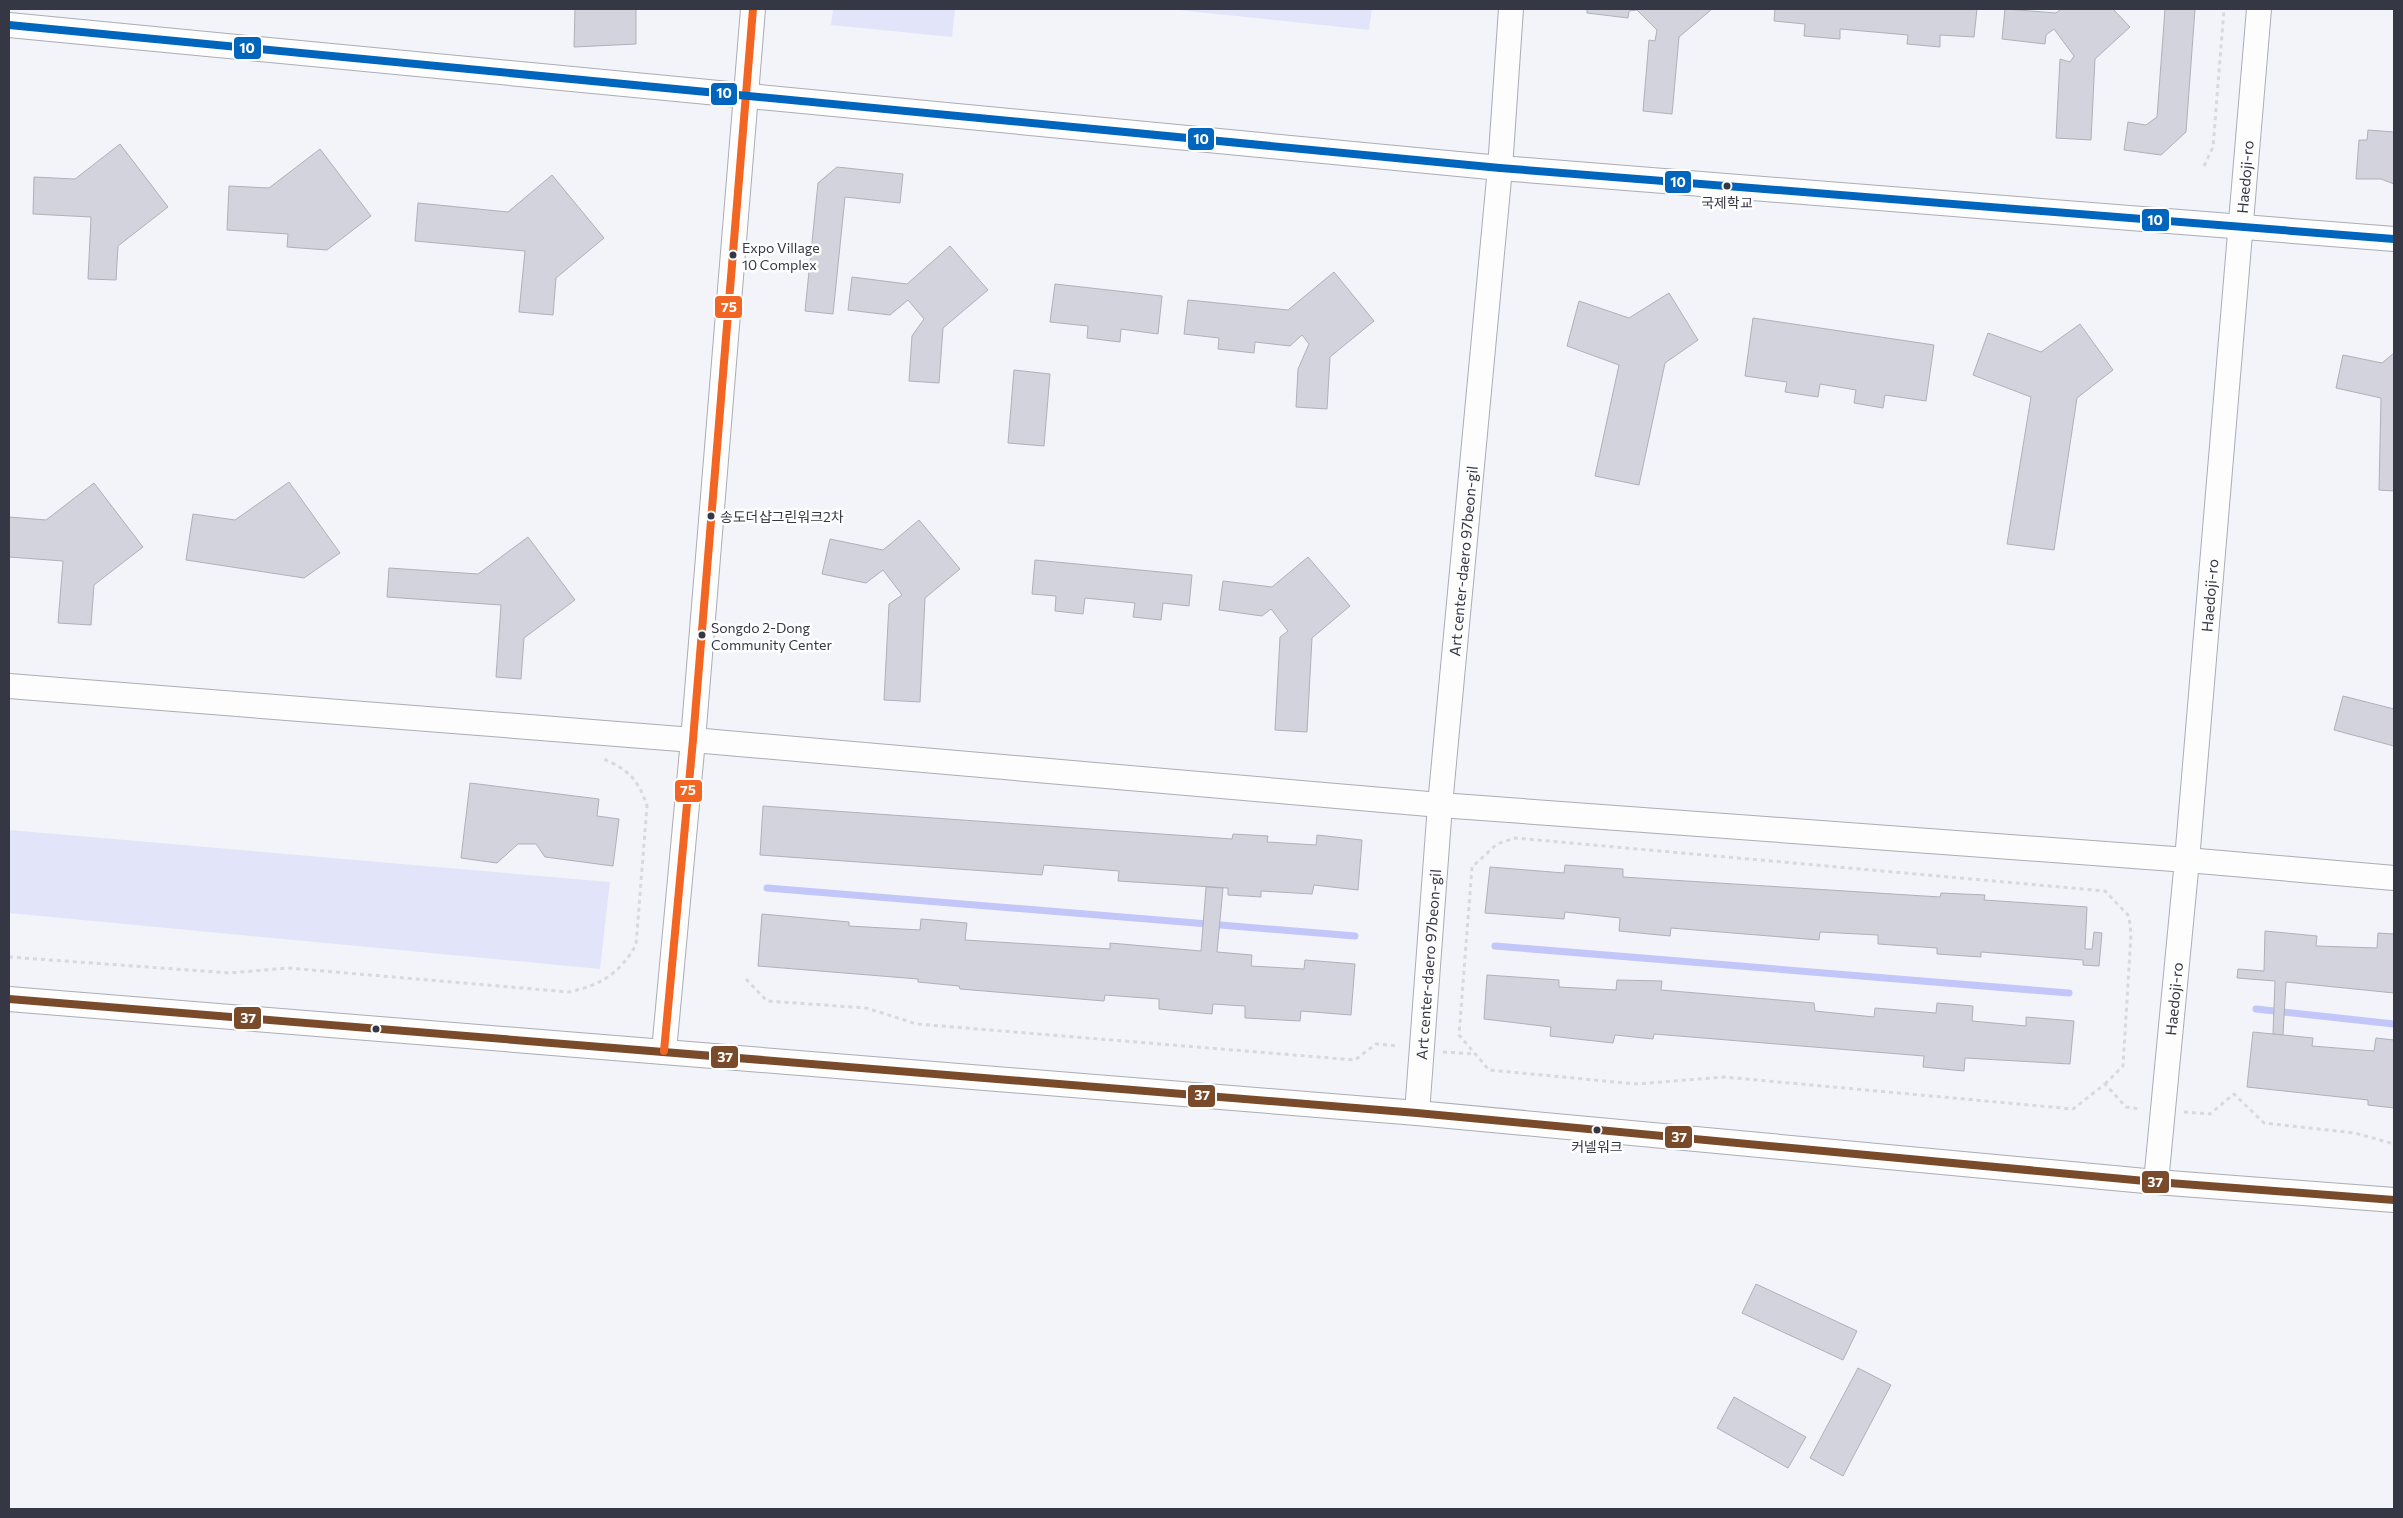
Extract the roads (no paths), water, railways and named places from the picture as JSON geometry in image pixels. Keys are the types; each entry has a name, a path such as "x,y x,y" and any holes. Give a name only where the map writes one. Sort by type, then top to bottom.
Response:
{"street":[{"path":"664,1051 693,740 752,9"},
{"name":"Art center-daero 97beon-gil","path":"1417,1113 1440,805 1500,168 1511,9"},
{"name":"Haedoji-ro","path":"2156,1182 2187,860 2259,9"},
{"path":"9,25 1500,168 2241,226 2394,240"},
{"path":"9,686 693,740 1440,805 2187,860 2394,878"},
{"path":"9,999 1417,1113 2156,1182 2394,1200"}],"waterway":[{"path":"767,888 1355,936"},
{"path":"1495,946 2069,993"},
{"path":"2256,1009 2394,1024"}],"place":[{"name":"국제학교","path":"1727,186"},
{"name":"Expo Village 10 Complex","path":"733,255"},
{"name":"송도더샵그린워크2차","path":"711,516"},
{"name":"Songdo 2-Dong Community Center","path":"702,635"},
{"name":"커넬워크","path":"1597,1130"}]}
